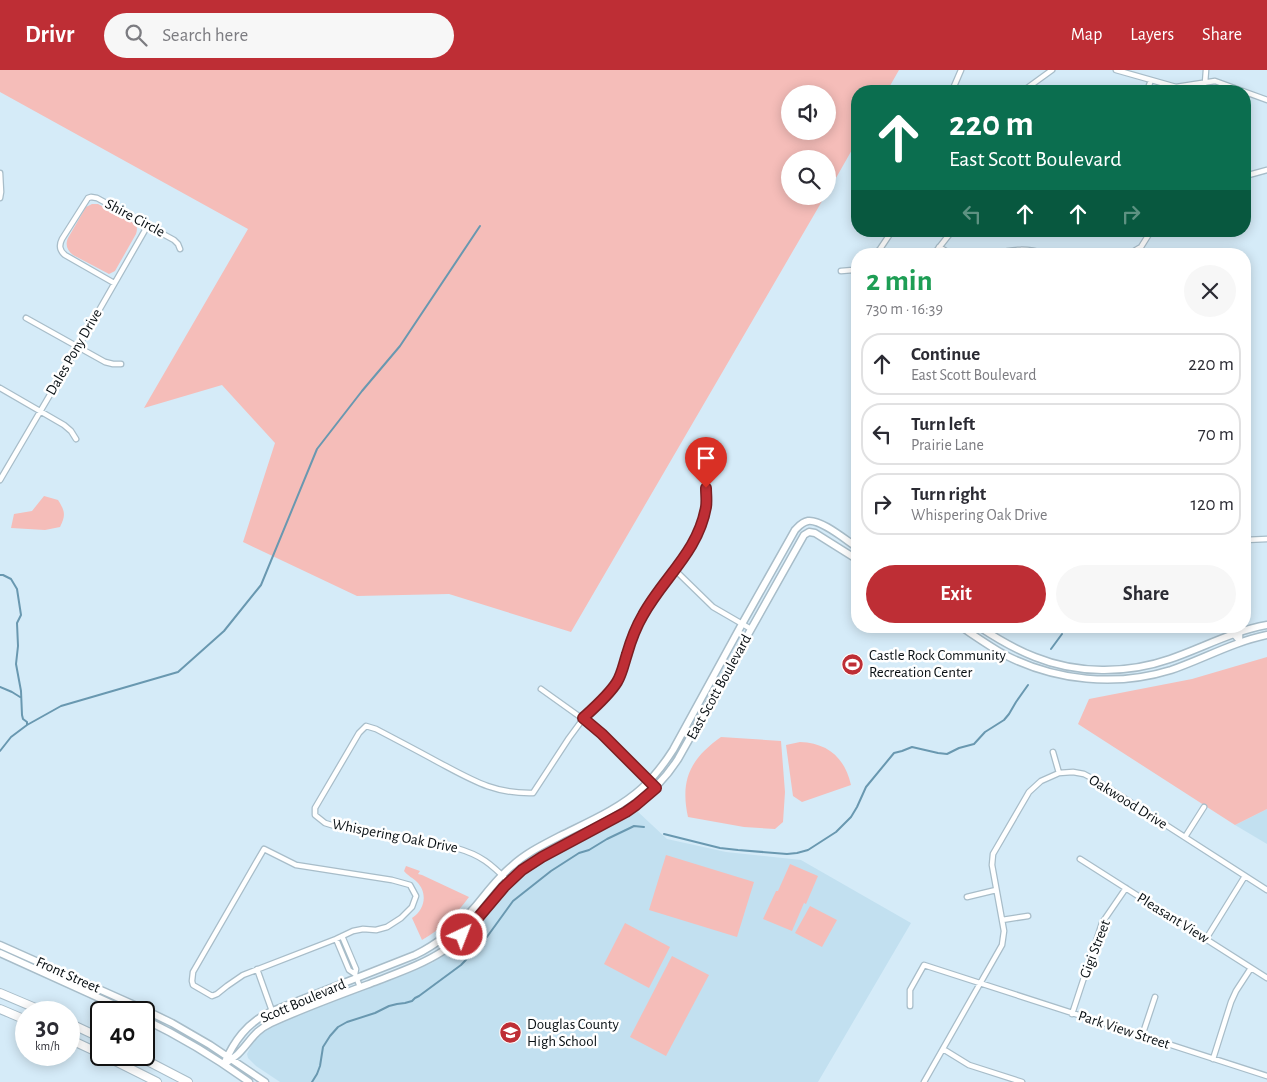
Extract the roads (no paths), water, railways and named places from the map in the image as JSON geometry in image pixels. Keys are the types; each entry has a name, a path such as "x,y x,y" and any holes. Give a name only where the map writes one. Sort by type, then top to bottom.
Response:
{"highway":[{"path":"0,993 19,1001"},
{"path":"0,1009 15,1015"},
{"path":"155,1065 188,1082"},
{"path":"124,1066 157,1082"}],"street":[{"path":"955,85 961,70"},
{"path":"1031,85 1052,70"},
{"path":"1116,70 1169,85"},
{"path":"1205,83 1206,70"},
{"path":"1149,85 1151,80"},
{"path":"1190,85 1215,81 1226,85"},
{"path":"1251,94 1267,100"},
{"path":"1251,175 1266,172"},
{"path":"0,173 0,198"},
{"name":"Shire Circle","path":"114,283 64,255 59,246 85,200 90,197 97,198 174,240 180,249"},
{"name":"Dales Pony Drive","path":"0,480 148,225"},
{"path":"881,248 888,237"},
{"path":"939,247 947,237"},
{"path":"1139,248 1147,237"},
{"path":"842,271 851,270"},
{"path":"26,318 105,362 121,364"},
{"path":"0,388 68,428 76,439"},
{"name":"Whispering Oak Drive","path":"509,882 486,861 473,853 456,848 341,828 325,823 315,816 315,808 359,733 366,726 376,729 485,786 518,793 533,793 583,718 617,682 622,673 641,618 659,589 685,557 698,535 706,505 706,488"},
{"name":"East Scott Boulevard","path":"649,781 673,750 795,530 807,521 818,522 851,543"},
{"name":"East Scott Boulevard","path":"606,823 636,805 656,788 672,769 806,533 812,532 819,535 851,556"},
{"path":"1251,540 1267,539"},
{"path":"675,570 706,602 751,630"},
{"path":"1251,627 1267,625"},
{"path":"971,633 996,649 1026,664 1052,673 1093,679 1120,679 1158,674 1240,642 1267,635"},
{"path":"988,633 1005,644 1037,658 1060,665 1108,670 1158,663 1233,634 1240,642"},
{"path":"1240,633 1240,642"},
{"path":"541,689 583,718 602,734 656,788"},
{"path":"1053,752 1059,773"},
{"name":"Oakwood Drive","path":"924,1082 1002,945 1004,932 992,865 993,854 1029,792 1042,780 1059,773 1073,772 1084,774 1267,890"},
{"name":"Scott Boulevard","path":"230,1057 232,1047 244,1030 255,1020 355,976 415,955 431,946 461,923 502,875 525,856 619,804 649,781"},
{"path":"1185,837 1204,807"},
{"name":"Scott Boulevard","path":"224,1064 230,1057 240,1052 264,1026 280,1018 411,968 443,950 471,926 509,882 522,870 542,857 606,823"},
{"path":"264,849 296,865 392,880 410,885 416,896 412,907 401,918 386,927 376,930 363,929 353,931 336,939 243,975 218,994 212,996 193,985 193,972 264,849"},
{"name":"Pleasant View","path":"1080,859 1267,978"},
{"path":"1206,939 1245,876"},
{"name":"Gigi Street","path":"1072,1014 1102,923 1126,888"},
{"path":"967,897 996,890"},
{"path":"1002,920 1028,916"},
{"path":"342,936 356,969 355,976"},
{"path":"336,939 349,970 355,976 360,987"},
{"name":"Front Street","path":"0,945 157,1015 230,1057 265,1082"},
{"name":"Front Street","path":"0,953 106,1001"},
{"name":"Park View Street","path":"910,1006 910,990 924,965 1267,1076"},
{"path":"1213,1059 1231,1002 1251,968"},
{"path":"257,969 272,1011"},
{"path":"1142,1036 1155,997"},
{"path":"155,1025 224,1064 249,1082"},
{"path":"943,1049 969,1065 1022,1082"}],"waterway":[{"path":"27,725 61,706 178,672 224,631 261,585 317,449 400,346 480,226"},
{"path":"0,575 11,579 17,589 21,615 17,623 18,646 16,664 21,691 22,715 23,719 27,722 27,725 11,737 0,751"},
{"path":"1051,649 1062,634"},
{"path":"664,834 720,848 787,854 808,850 836,832 851,817 866,787 894,753 912,747 947,754 974,744 985,732 1004,720 1028,685"},
{"path":"0,687 20,697"},
{"path":"312,1082 320,1066 323,1047 338,1027 389,1006 412,1001 461,965 484,941 513,901 551,871 579,853 589,850 634,826 644,827"}],"place":[{"name":"Castle Rock Community Recreation Center","path":"853,664"},
{"name":"Douglas County High School","path":"511,1033"}]}
